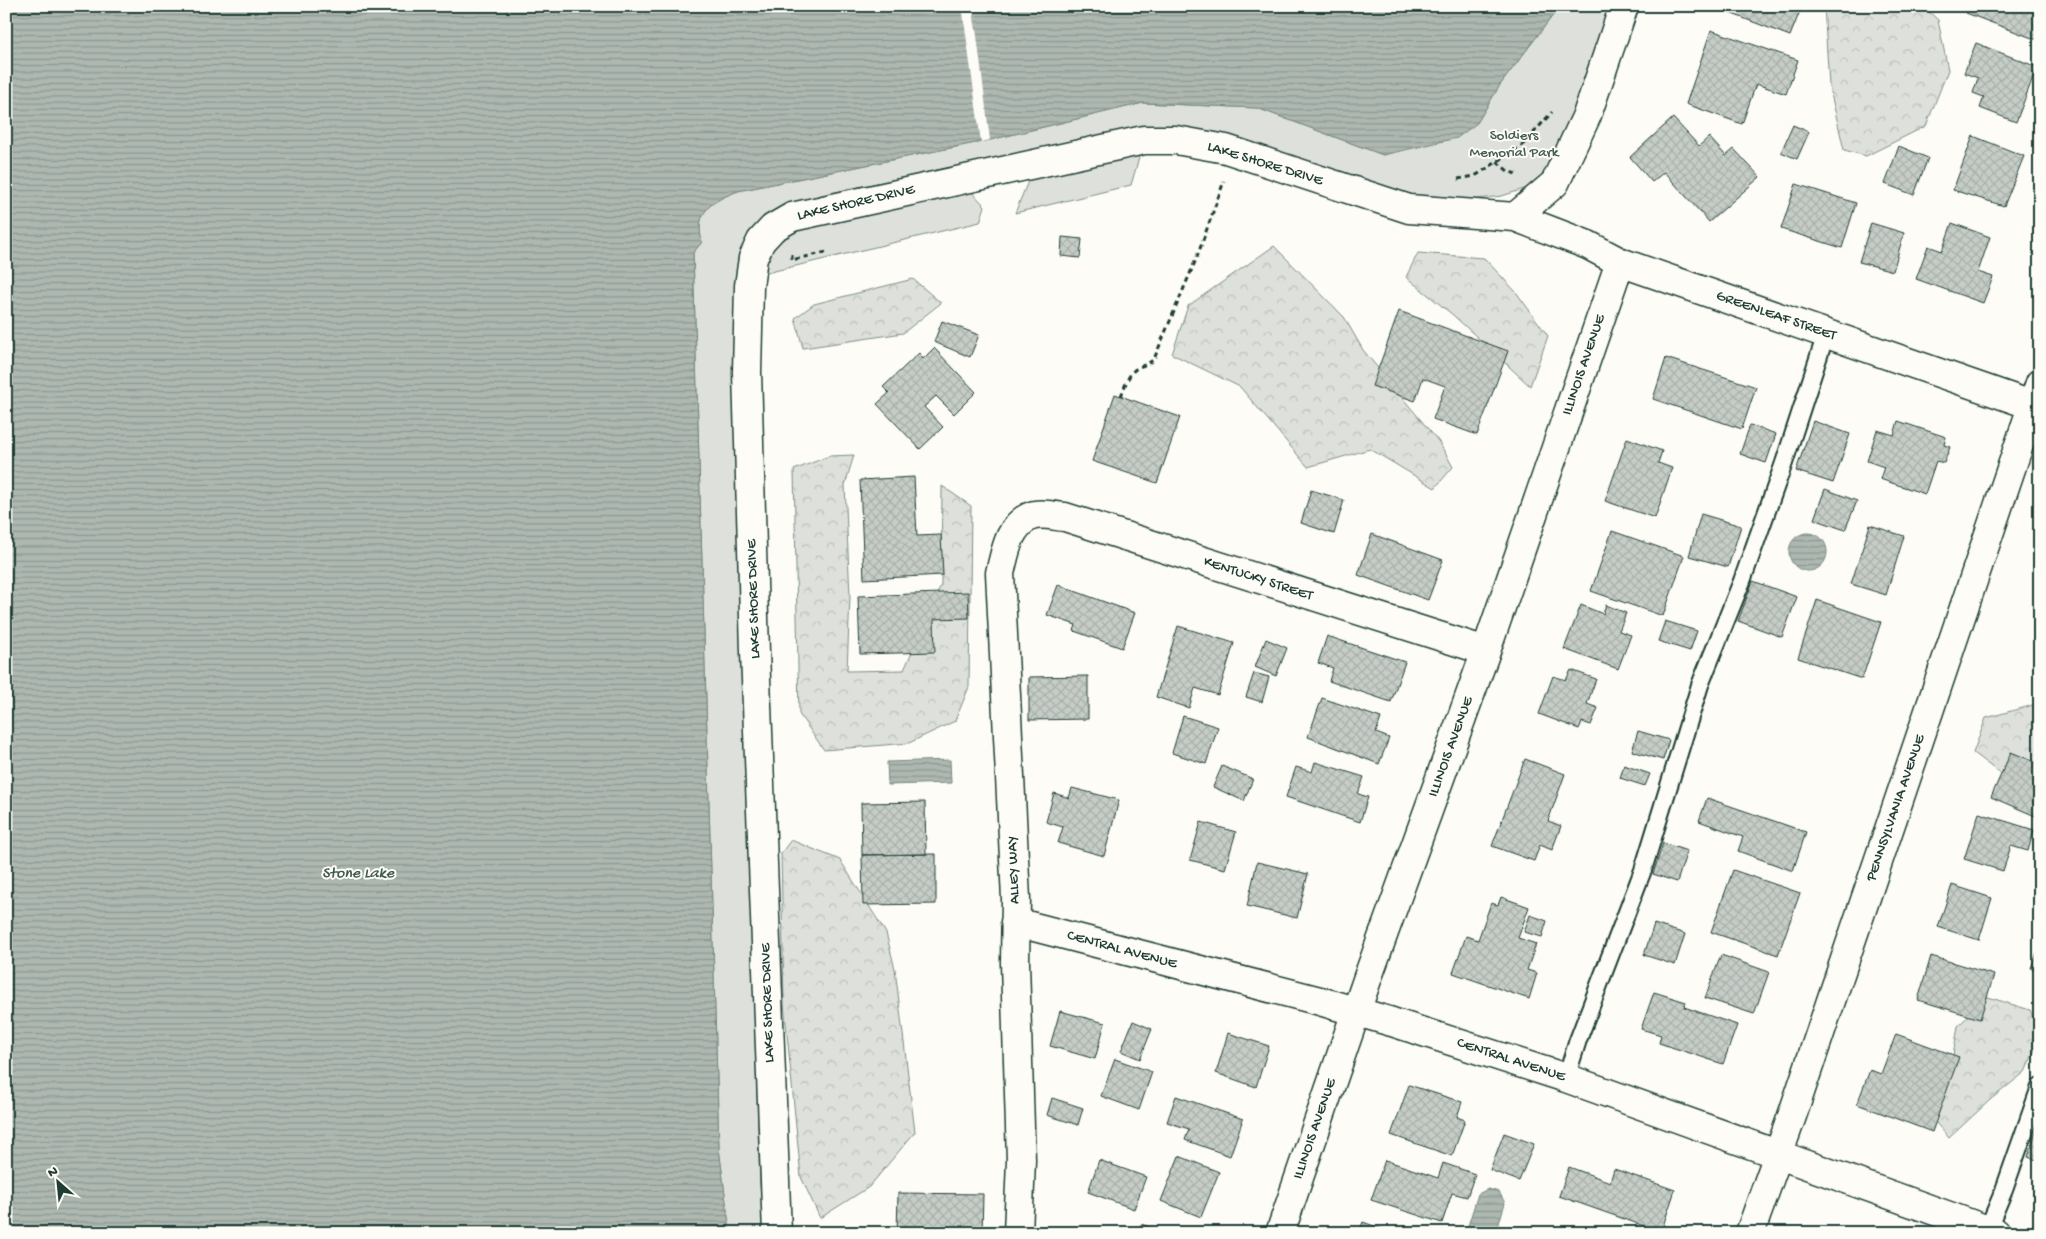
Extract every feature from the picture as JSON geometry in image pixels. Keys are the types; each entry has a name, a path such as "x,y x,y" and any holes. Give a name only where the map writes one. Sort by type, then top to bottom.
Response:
{"street":[{"path":"1516,217 1555,183 1587,115 1624,6"},
{"name":"LAKE SHORE DRIVE","path":"777,1233 755,652 747,372 748,286 753,258 761,241 773,228 792,216 1144,140 1176,140 1235,152 1409,209 1516,217"},
{"name":"GREENLEAF STREET","path":"1516,217 1588,245 1620,262 1826,334 2037,399"},
{"name":"ILLINOIS AVENUE","path":"1280,1233 1356,1012 1486,651 1620,262"},
{"name":"PENNSYLVANIA AVENUE","path":"1750,1233 2037,399"},
{"name":"KENTUCKY STREET","path":"1029,517 1047,515 1064,517 1486,651"},
{"name":"ALLEY WAY","path":"1018,1233 1021,1160 1015,962 1016,922 1000,573 1008,541 1017,528 1029,517"},
{"name":"CENTRAL AVENUE","path":"1016,922 1356,1012 1566,1078 1990,1232"}],"lane":[{"path":"1566,1078 1578,1040 1643,870 1700,685 1742,581 1784,463 1826,334"},
{"path":"1990,1232 2040,1087"}],"path":[{"path":"1449,180 1476,176 1523,145 1553,111"},
{"path":"1121,396 1131,374 1137,368 1146,366 1154,360 1197,256 1235,152"},
{"path":"1497,162 1508,171 1522,177"}],"green space":[{"name":"Soldiers Memorial Park","path":"1560,6 1615,6 1567,139 1544,177 1530,187 1502,196 1453,202 1406,196 1172,127 1148,126 821,195 779,211 756,227 747,238 740,252 737,268 736,302 755,1036 760,1186 766,1233 730,1233 719,1149 693,252 702,242 701,222 707,209 713,203 738,191 990,140 1143,103 1257,108 1383,155 1477,123 1500,85"},
{"path":"1824,6 1923,6 1938,20 1948,70 1926,126 1866,156 1844,150 1829,85"},
{"path":"1141,151 1131,185 1015,213 1031,174"},
{"path":"969,189 985,206 980,222 762,274 770,249 783,233"},
{"path":"1274,246 1344,317 1363,350 1439,442 1453,467 1435,488 1370,449 1308,467 1240,387 1172,354 1188,306"},
{"path":"1418,253 1484,258 1516,292 1548,336 1530,386 1453,315 1406,277"},
{"path":"913,279 941,303 903,333 803,348 795,318 814,304"},
{"path":"854,455 845,485 850,596 847,671 904,670 941,585 942,486 971,506 969,687 955,721 909,743 824,750 799,714 794,470 829,456"},
{"path":"2040,703 2040,802 2038,802 1973,753 1986,718"},
{"path":"791,840 840,860 886,933 895,969 915,1132 869,1187 820,1218 801,1177 784,1003 781,853"},
{"path":"1988,997 2030,1010 2040,1032 2040,1038 2025,1072 1990,1100 1949,1138 1931,1117 1949,1079 1958,1026"}],"water":[{"name":"Stone Lake","path":"6,6 1560,6 1500,85 1477,123 1457,138 1383,155 1257,108 1143,103 990,140 738,191 713,203 707,209 701,222 702,242 693,253 719,1148 730,1233 6,1233"},
{"path":"1808,533 1815,534 1821,539 1826,545 1826,559 1821,565 1815,570 1808,571 1801,570 1795,565 1790,559 1789,552 1790,545 1795,539 1801,534"},
{"path":"950,760 951,783 888,785 887,762"},
{"path":"1488,1189 1499,1192 1505,1203 1496,1233 1462,1233 1467,1229 1478,1194"}],"pier":[{"path":"962,6 972,6 977,36 990,140 981,142"}],"building":[{"path":"1729,6 1794,6 1793,9 1800,11 1790,36 1727,12"},
{"path":"1969,6 2040,6 2040,41 1966,13"},
{"path":"1711,30 1798,60 1786,94 1756,84 1742,124 1686,104"},
{"path":"1976,43 2037,67 2016,122 1980,108 1984,97 1973,93 1978,78 1964,73"},
{"path":"1673,118 1699,146 1709,137 1726,156 1734,149 1760,177 1709,222 1664,172 1652,182 1630,157"},
{"path":"1793,125 1809,132 1797,159 1781,152"},
{"path":"1973,136 2024,156 2004,206 1953,190"},
{"path":"1899,146 1928,158 1914,195 1885,184"},
{"path":"1796,184 1856,203 1842,248 1781,229"},
{"path":"1871,223 1904,233 1893,271 1859,262"},
{"path":"1952,223 1990,237 1978,272 1993,277 1983,303 1916,279 1928,246 1942,251"},
{"path":"1062,237 1082,239 1080,258 1061,256"},
{"path":"1399,311 1508,351 1477,435 1433,419 1445,386 1423,378 1415,401 1372,386"},
{"path":"942,321 979,335 970,357 934,342"},
{"path":"934,348 976,392 954,414 936,396 924,407 943,427 920,449 877,404 889,393 883,387 919,353 923,359"},
{"path":"1666,358 1756,387 1742,429 1653,399"},
{"path":"1115,394 1180,417 1157,483 1092,461"},
{"path":"1813,421 1850,434 1833,483 1796,471"},
{"path":"1898,421 1946,437 1944,445 1950,447 1944,463 1936,461 1925,494 1880,479 1884,467 1867,461 1877,430 1894,435"},
{"path":"1750,425 1776,434 1766,463 1740,454"},
{"path":"1627,438 1662,451 1658,463 1672,468 1655,518 1605,501"},
{"path":"914,477 917,536 941,535 943,575 864,579 860,480"},
{"path":"1825,489 1857,501 1845,530 1814,519"},
{"path":"1311,490 1344,500 1334,534 1301,523"},
{"path":"1701,514 1741,526 1728,567 1689,556"},
{"path":"1870,525 1904,536 1886,595 1851,584"},
{"path":"1612,531 1684,556 1663,616 1591,591"},
{"path":"1372,534 1443,560 1428,600 1358,575"},
{"path":"1753,581 1797,597 1782,637 1738,621"},
{"path":"1058,585 1135,613 1122,648 1074,631 1076,625 1047,615"},
{"path":"968,592 969,618 934,619 935,652 860,654 858,596"},
{"path":"1817,600 1881,622 1862,679 1798,658"},
{"path":"1581,605 1603,614 1606,605 1626,613 1619,631 1631,635 1618,669 1564,649"},
{"path":"1665,621 1697,631 1690,651 1658,641"},
{"path":"1178,626 1234,643 1218,695 1195,688 1189,708 1156,697"},
{"path":"1327,636 1405,662 1391,702 1329,681 1333,668 1318,663"},
{"path":"1266,639 1287,648 1276,676 1255,667"},
{"path":"1571,670 1596,679 1587,704 1598,708 1591,725 1582,722 1579,729 1539,714 1553,676 1566,680"},
{"path":"1254,673 1269,677 1262,702 1246,697"},
{"path":"1088,676 1088,719 1029,720 1029,677"},
{"path":"1322,698 1381,718 1376,733 1389,738 1379,764 1308,737"},
{"path":"1183,716 1218,727 1206,764 1172,753"},
{"path":"1638,731 1669,740 1663,760 1632,751"},
{"path":"2011,752 2040,764 2040,818 1991,797"},
{"path":"1525,759 1565,774 1548,821 1561,826 1552,850 1540,845 1534,861 1492,846"},
{"path":"1315,762 1364,777 1358,794 1368,797 1360,822 1286,797 1296,767 1312,772"},
{"path":"1624,765 1650,774 1645,786 1620,778"},
{"path":"1222,766 1253,779 1244,801 1213,787"},
{"path":"1072,788 1119,800 1104,856 1058,843 1063,827 1046,822 1054,793 1069,798"},
{"path":"1707,798 1806,832 1793,871 1738,851 1743,837 1699,821"},
{"path":"925,802 926,854 862,855 861,803"},
{"path":"1979,813 2034,830 2028,851 2011,846 2003,871 1964,859"},
{"path":"1201,822 1236,832 1225,869 1190,860"},
{"path":"2040,832 2040,846 2035,844"},
{"path":"1663,843 1687,851 1677,882 1653,874"},
{"path":"936,854 936,904 863,905 862,855"},
{"path":"1257,862 1308,874 1297,918 1247,906"},
{"path":"1733,870 1800,893 1778,955 1711,932"},
{"path":"1952,885 1992,898 1979,940 1938,927"},
{"path":"1501,897 1529,907 1518,938 1536,944 1527,970 1537,973 1529,999 1453,973 1466,936 1478,940 1491,903 1498,905"},
{"path":"1530,915 1547,921 1542,937 1524,932"},
{"path":"1654,924 1685,934 1675,965 1644,955"},
{"path":"2040,945 2040,971 2031,968"},
{"path":"1721,955 1769,972 1754,1014 1705,998"},
{"path":"1931,956 1994,975 1980,1019 1918,1000"},
{"path":"1654,992 1686,1002 1684,1007 1737,1025 1723,1064 1659,1043 1661,1035 1641,1029"},
{"path":"1060,1011 1105,1023 1095,1059 1050,1046"},
{"path":"1133,1021 1152,1029 1140,1059 1121,1051"},
{"path":"1228,1033 1269,1046 1256,1087 1216,1073"},
{"path":"1896,1034 1959,1057 1932,1132 1857,1104 1870,1070 1881,1074"},
{"path":"1115,1059 1152,1072 1139,1110 1101,1096"},
{"path":"1409,1085 1462,1102 1457,1117 1465,1120 1452,1156 1391,1135"},
{"path":"1176,1096 1243,1119 1230,1156 1185,1140 1189,1129 1167,1122"},
{"path":"1052,1098 1083,1108 1078,1125 1047,1115"},
{"path":"2038,1125 2040,1126 2040,1161 2028,1157"},
{"path":"1504,1133 1534,1144 1519,1181 1490,1170"},
{"path":"1179,1156 1219,1172 1201,1217 1161,1201"},
{"path":"1099,1160 1146,1177 1134,1209 1088,1192"},
{"path":"1385,1160 1438,1178 1443,1163 1475,1174 1467,1197 1452,1193 1442,1223 1371,1200"},
{"path":"1569,1167 1610,1182 1614,1169 1675,1190 1661,1232 1559,1196"},
{"path":"898,1193 983,1194 982,1233 897,1233"},
{"path":"1363,1222 1393,1233 1359,1233"},
{"path":"1141,1224 1166,1233 1138,1233"}]}
